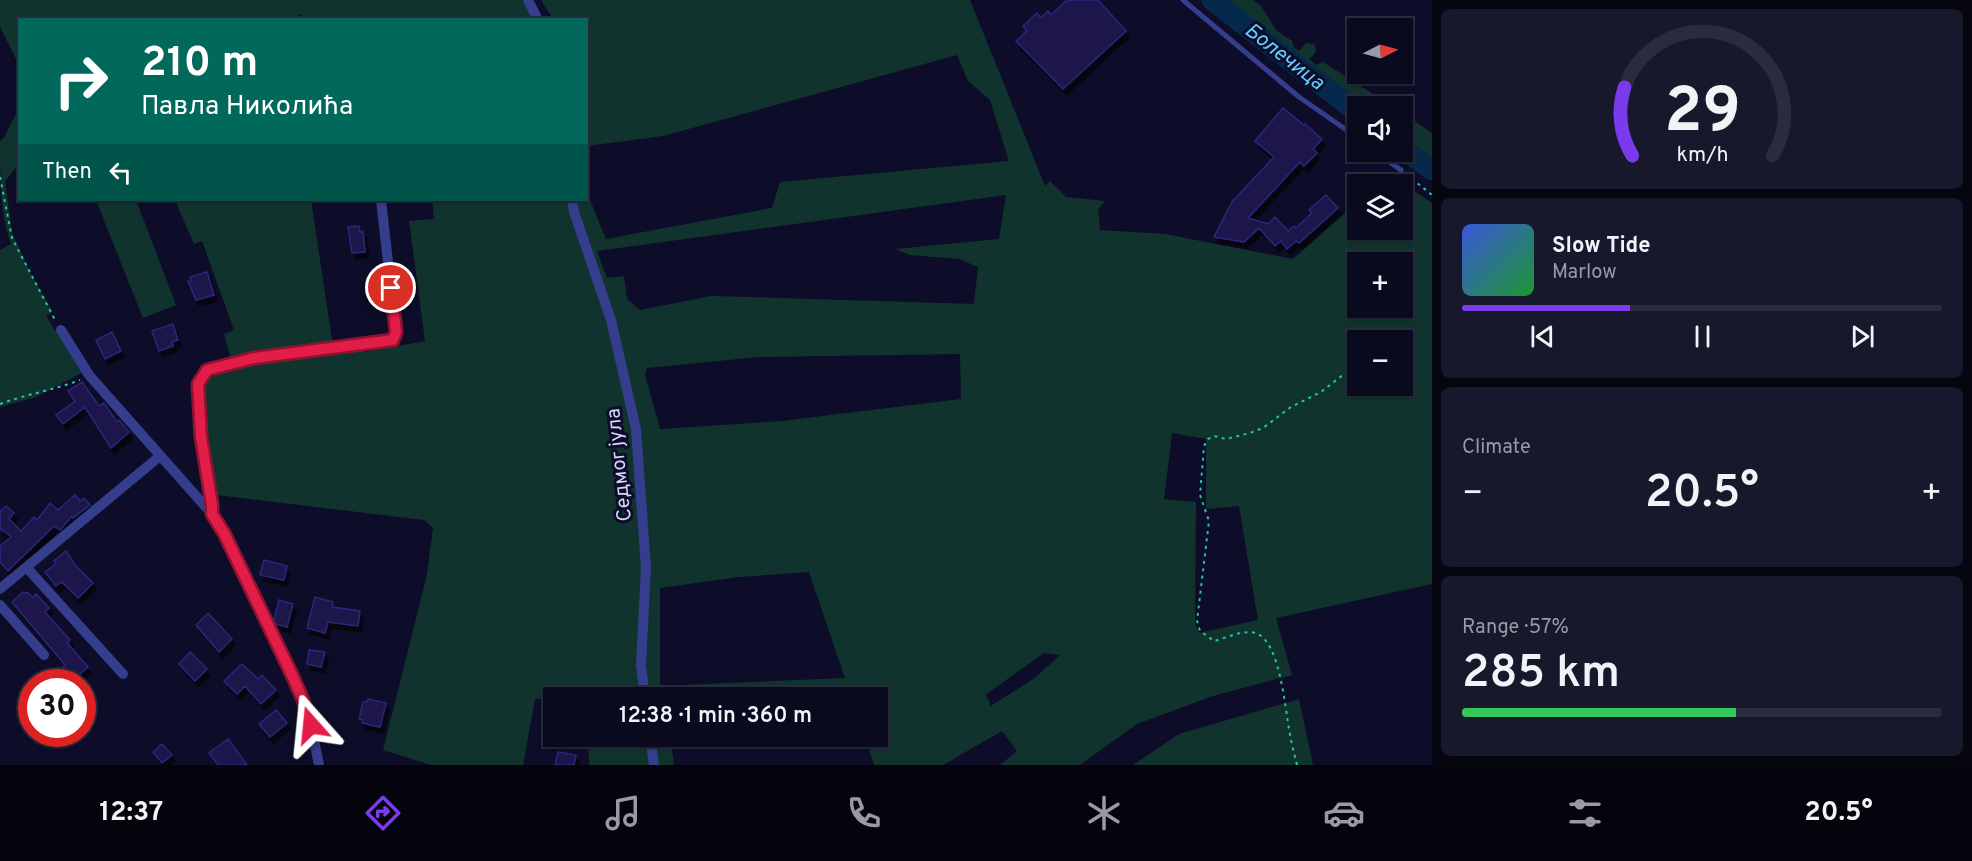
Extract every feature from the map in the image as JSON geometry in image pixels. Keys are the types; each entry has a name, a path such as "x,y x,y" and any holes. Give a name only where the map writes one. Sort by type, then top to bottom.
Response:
{"street":[{"path":"528,0 537,18"},
{"path":"212,514 201,437 198,384 203,373 254,358 393,340 396,332 381,201"},
{"name":"Седмог јула","path":"572,201 611,320 636,429 646,568 641,665 644,687"},
{"path":"61,330 89,375 212,514 224,533 303,700 319,765"},
{"path":"0,589 160,456"},
{"path":"27,568 123,674"},
{"path":"0,604 44,655"},
{"path":"652,747 654,765"}],"lane":[{"path":"1183,0 1299,97 1347,130"},
{"path":"1389,162 1401,170"}],"path":[{"path":"1401,170 1432,195"},
{"path":"0,177 12,238 27,270 61,330"},
{"path":"1297,765 1277,670 1272,651 1266,640 1257,634 1246,632 1214,641 1200,632 1197,621 1209,522 1200,495 1204,446 1208,439 1214,436 1226,439 1250,434 1263,428 1291,407 1321,392 1347,372"},
{"path":"0,404 18,397 57,389 89,375"}],"green space":[{"path":"0,0 524,0 542,18 304,18 299,14 296,18 18,18 18,63 0,27"},
{"path":"541,0 970,0 1045,186 1050,181 1066,197 1105,201 1098,210 1100,230 1165,234 1293,259 1347,212 1347,240 1413,240 1413,190 1432,203 1432,584 1276,618 1292,675 1213,696 1137,724 1080,765 1000,765 1017,751 1002,731 943,765 874,765 868,747 888,747 888,687 543,687 543,699 535,699 523,765 431,765 383,750 427,574 433,528 424,520 216,495 204,432 203,399 205,384 211,372 233,366 224,334 234,330 202,241 194,244 175,201 311,201 333,346 364,342 365,352 425,341 409,221 434,219 432,201 588,201 588,195 606,239 772,208 780,182 1009,161 990,100 968,81 957,55 663,136 588,146 588,18 552,18","holes":["1006,195 999,239 896,249 909,255 959,259 978,267 974,304 711,296 640,310 627,299 624,276 607,278 597,251","960,354 961,399 782,421 660,429 645,375 647,368 759,357","1172,433 1206,439 1206,509 1239,506 1258,620 1199,633 1195,624 1196,502 1164,499","809,572 845,678 660,686 660,588 739,577","1044,653 1060,655 1035,678 989,707 990,702 985,695"]},
{"path":"1223,0 1253,0 1261,6 1276,30 1292,41 1294,48 1299,51 1306,43 1314,44 1315,53 1309,59 1316,65 1323,62 1347,77 1347,84 1358,84 1376,96 1347,97"},
{"path":"18,110 18,165 5,181 12,233 31,274 53,312 46,316 82,373 36,397 0,407 0,250 11,244 7,232 1,180 0,141 4,138"},
{"path":"1413,120 1432,133 1432,162 1413,147"},
{"path":"96,201 136,201 176,305 143,318"},
{"path":"1299,699 1313,765 1133,765 1179,734"},
{"path":"588,747 671,747 674,765 589,765"}],"building":[{"path":"1067,0 1098,0 1126,31 1063,89 1016,41 1027,31 1023,26 1037,13 1041,18 1048,11 1051,15"},
{"path":"1283,108 1322,139 1313,149 1317,153 1304,166 1300,162 1248,218 1268,224 1275,217 1288,231 1294,226 1296,228 1312,213 1309,210 1326,195 1338,208 1299,243 1296,241 1287,249 1281,241 1275,246 1259,228 1244,242 1214,237 1232,202 1274,157 1255,141"},
{"path":"359,226 360,232 363,231 365,252 352,253 348,227"},
{"path":"207,272 214,295 196,300 188,281 191,281 190,277"},
{"path":"173,324 178,340 172,342 173,346 159,351 152,331"},
{"path":"112,332 121,351 105,359 96,340"},
{"path":"82,382 99,406 104,403 117,422 119,420 129,432 111,448 85,407 63,424 56,415 75,401 68,391"},
{"path":"75,495 80,501 84,498 90,505 73,518 72,516 60,530 54,526 8,571 0,562 0,546 11,537 0,530 0,510 6,506 14,513 9,519 21,531 34,517 37,520 50,503 58,510"},
{"path":"66,551 76,566 93,583 78,598 62,582 56,586 45,572 56,564 54,561"},
{"path":"264,560 287,566 284,580 260,575"},
{"path":"23,592 33,598 36,594 49,608 45,612 70,640 67,643 88,667 86,669 61,669 65,665 12,602"},
{"path":"315,597 333,602 332,607 360,611 358,626 328,622 325,633 307,628"},
{"path":"279,600 293,604 287,627 275,624"},
{"path":"208,613 232,639 219,652 196,625"},
{"path":"309,650 325,652 321,667 307,664"},
{"path":"190,652 207,669 195,681 179,664"},
{"path":"242,664 258,679 262,675 276,690 261,704 245,686 237,694 224,681"},
{"path":"368,699 386,703 380,727 362,723 363,720 359,719 363,702 367,702"},
{"path":"276,710 287,723 270,737 259,724"},
{"path":"228,739 247,765 218,765 209,753"},
{"path":"162,744 172,755 162,763 153,752"},
{"path":"558,752 576,755 574,765 555,765"}],"waterway":[{"name":"Болечица","path":"1212,0 1347,104"},
{"name":"Болечица","path":"1413,156 1432,170"}],"route":[{"path":"311,725 292,675 224,533 212,514 201,437 198,384 207,370 254,358 387,343 393,340 396,332 391,288"}]}
